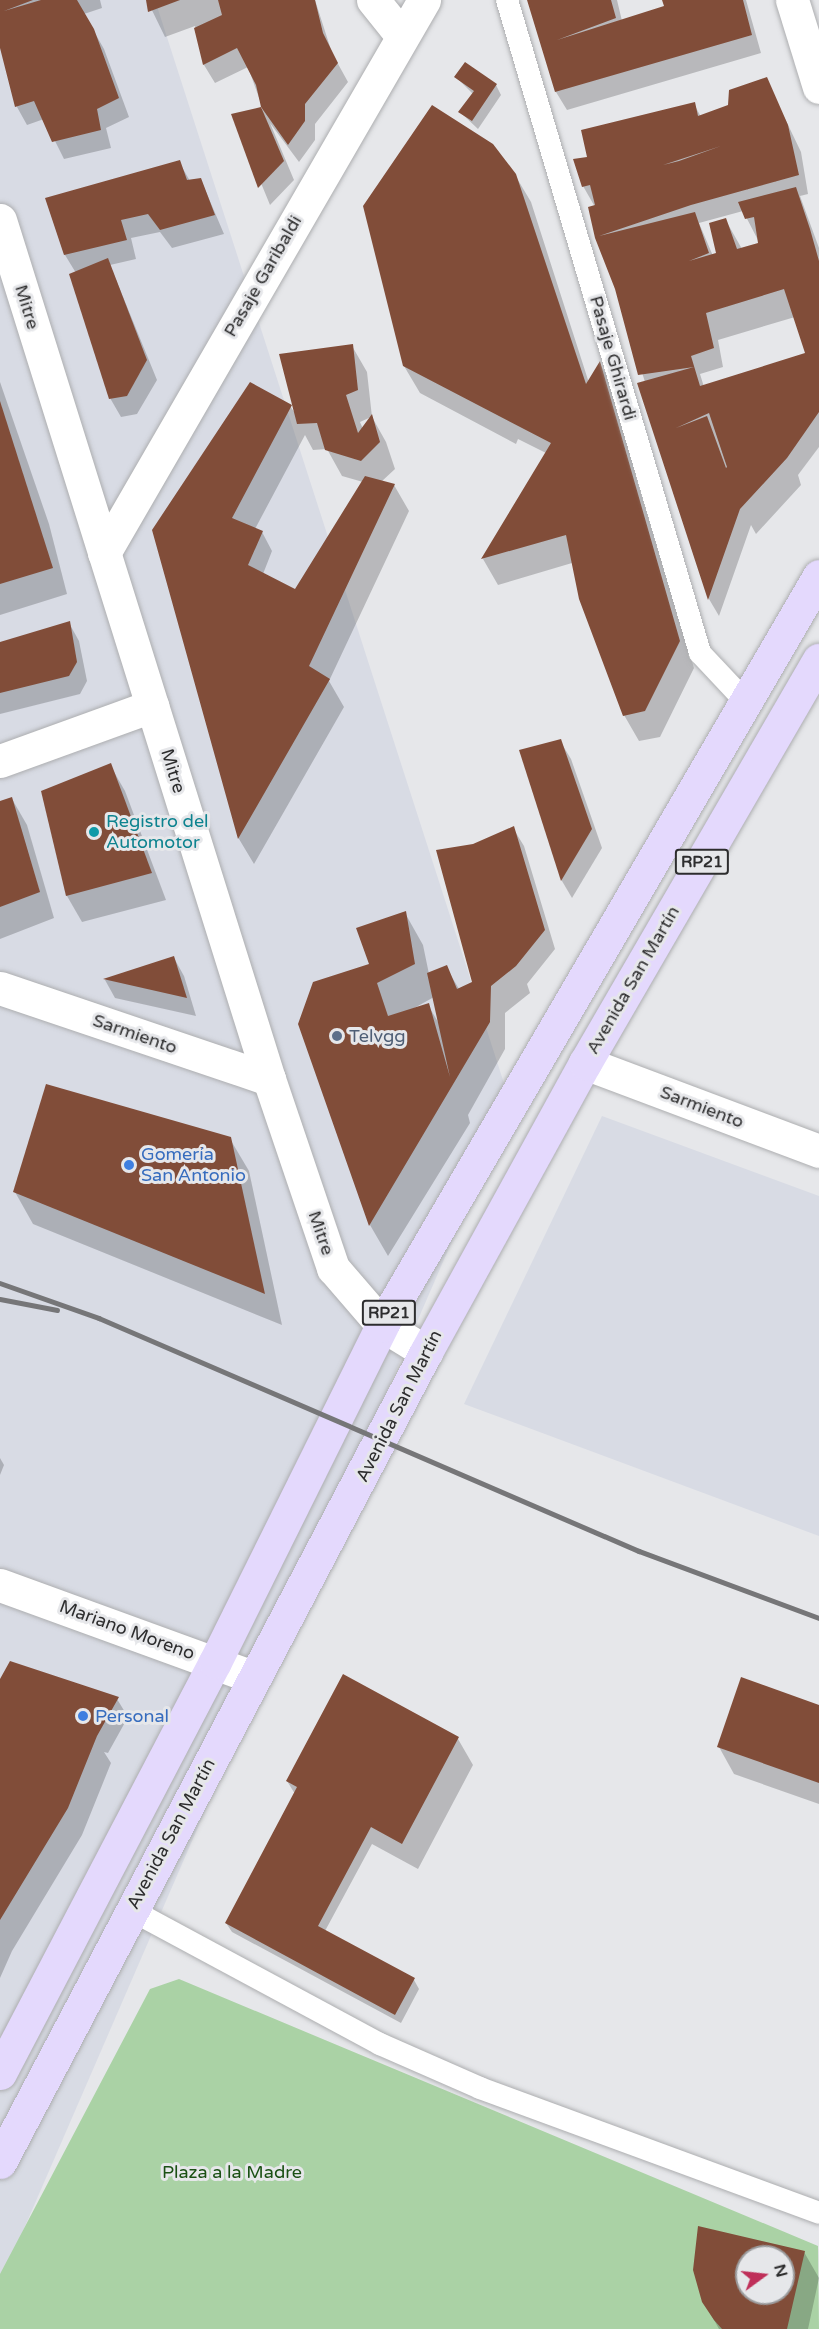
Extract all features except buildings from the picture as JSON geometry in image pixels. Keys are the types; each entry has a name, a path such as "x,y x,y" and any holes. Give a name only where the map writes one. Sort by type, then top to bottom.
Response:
{"main road":[{"name":"RP21","path":"0,2073 215,1662 382,1325 819,576"},
{"name":"Avenida San Martín","path":"0,2162 253,1677 382,1442 426,1352 585,1063 819,660"}],"street":[{"path":"373,0 402,36"},
{"name":"Pasaje Garibaldi","path":"104,553 423,0"},
{"path":"792,0 819,87"},
{"name":"Mitre","path":"0,220 269,1079 333,1268 382,1325 426,1352"},
{"path":"0,761 152,705"},
{"name":"Sarmiento","path":"0,988 269,1079"},
{"name":"Sarmiento","path":"585,1063 819,1151"},
{"name":"Mariano Moreno","path":"0,1585 253,1677"}],"lane":[{"name":"Pasaje Ghirardi","path":"507,0 700,653 746,702"},
{"path":"131,1910 380,2044 480,2088 819,2212"}],"shaded area":[{"path":"0,0 155,0 511,1105 0,2284"},
{"path":"602,1116 819,1196 819,1536 464,1404"}],"green space":[{"name":"Plaza a la Madre","path":"179,1979 818,2246 819,2329 0,2329 0,2274 150,1989"}],"railway":[{"path":"0,1283 99,1318 639,1551 819,1618"},
{"path":"0,1299 57,1310"}],"place":[{"name":"Registro del Automotor","path":"94,832"},
{"name":"Telvgg","path":"337,1036"},
{"name":"Gomería San Antonio","path":"129,1165"},
{"name":"Personal","path":"83,1716"}]}
